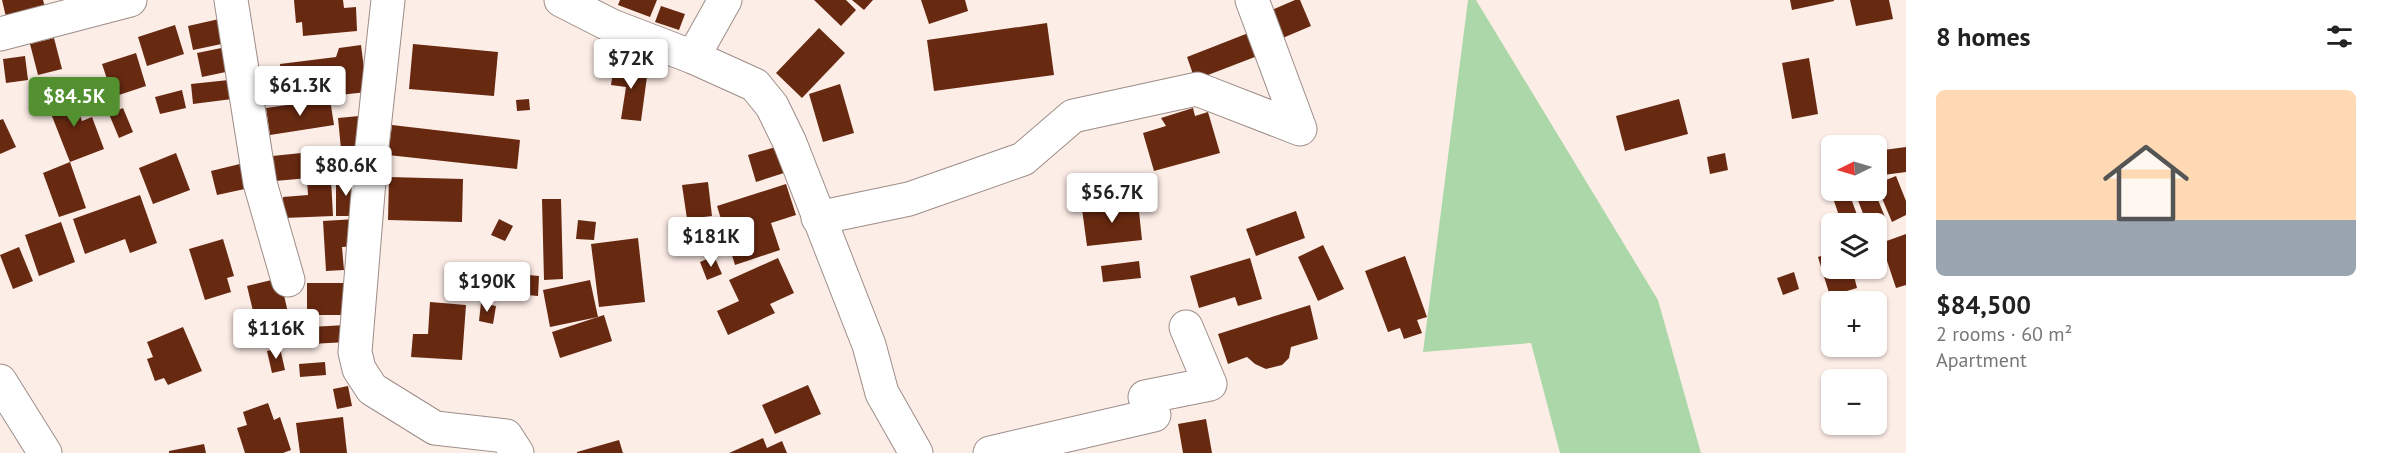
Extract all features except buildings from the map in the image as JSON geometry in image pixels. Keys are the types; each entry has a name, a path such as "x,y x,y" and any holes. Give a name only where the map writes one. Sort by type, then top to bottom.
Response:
{"street":[{"path":"0,34 130,0"},
{"path":"231,0 260,183 288,280"},
{"path":"388,0 371,156 355,352 359,369 372,389 435,429 506,436 517,453"},
{"path":"561,0 612,26 693,57 755,85 772,106 790,143 869,345 882,393 916,453"},
{"path":"693,57 725,0"},
{"path":"818,218 909,199 1023,159 1073,116 1197,89 1300,129 1252,0"},
{"path":"990,453 1154,415 1145,397 1210,384 1186,327"},
{"path":"0,381 45,453"}],"green space":[{"path":"1468,0 1476,0 1658,300 1701,453 1560,453 1531,343 1423,352"}]}
